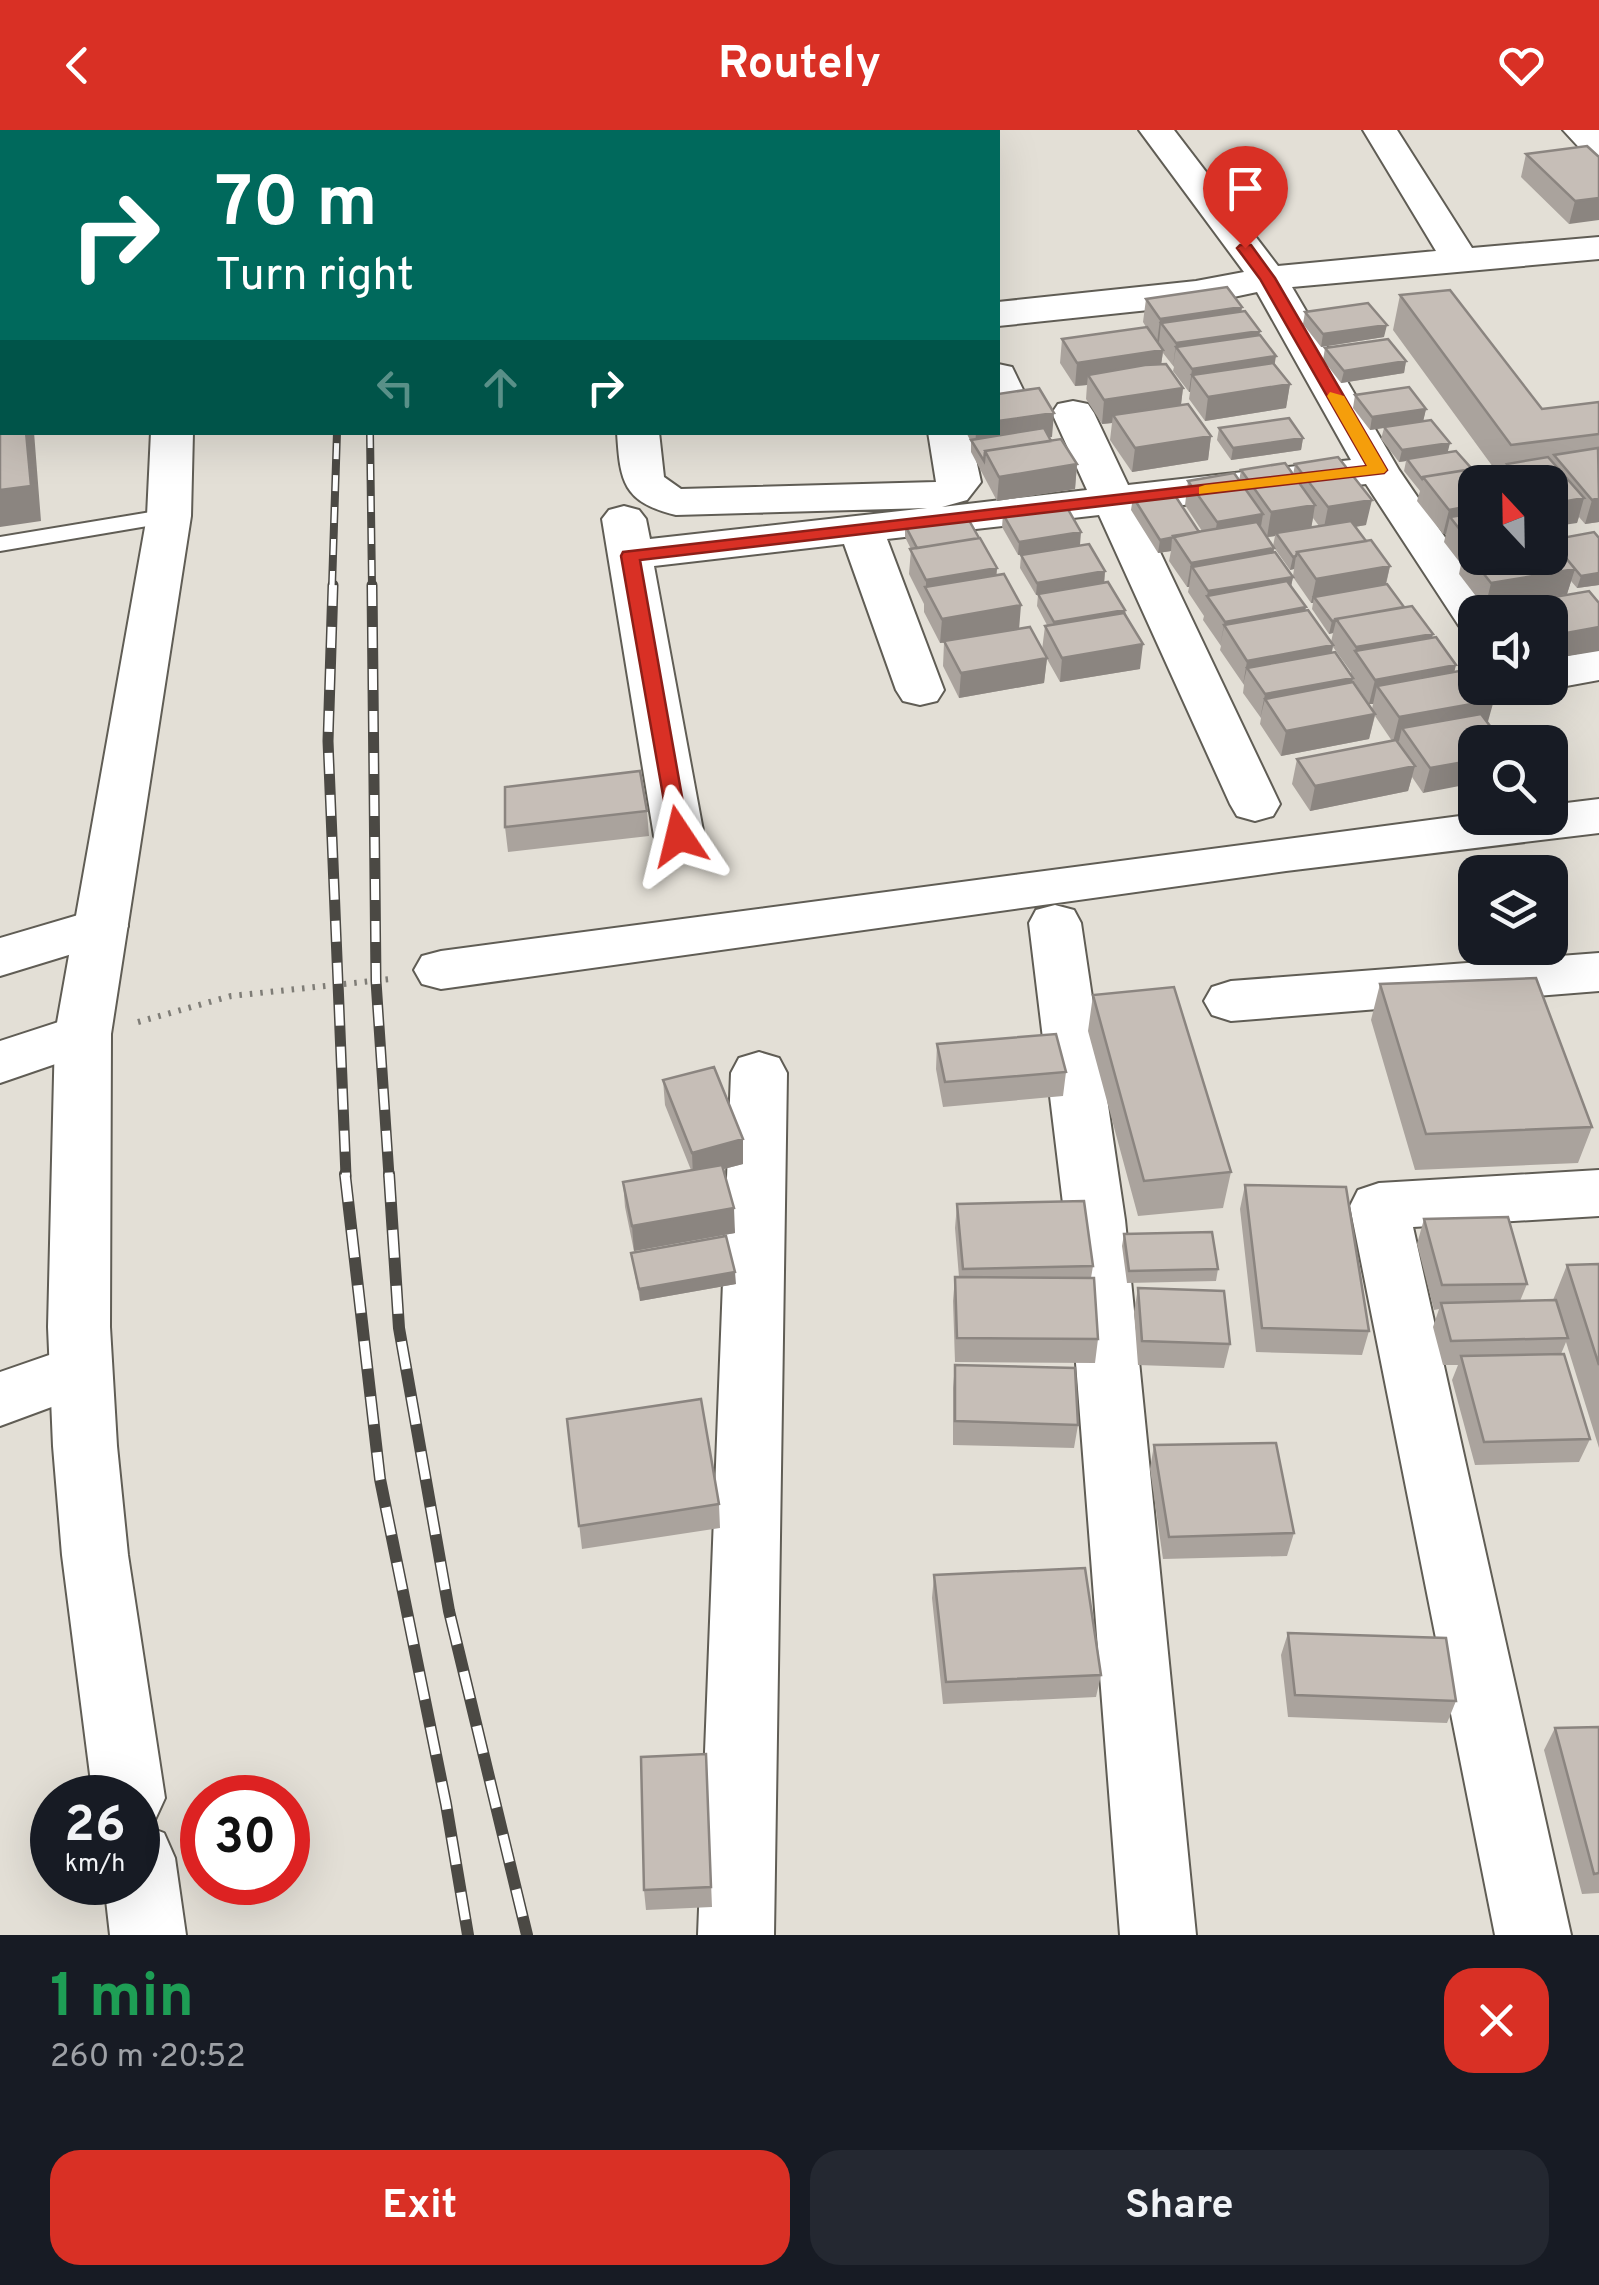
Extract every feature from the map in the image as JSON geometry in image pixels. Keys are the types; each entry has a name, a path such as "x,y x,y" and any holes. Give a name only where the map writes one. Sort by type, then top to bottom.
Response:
{"street":[{"path":"1156,130 1268,278 1378,470 1461,595"},
{"path":"1380,130 1461,262"},
{"path":"1580,130 1599,149"},
{"path":"1000,314 1196,292 1268,278 1599,248"},
{"path":"1000,381 1009,404 1000,409"},
{"path":"1073,413 1255,804"},
{"path":"126,1775 95,1555 81,1370 78,1185 83,1034 170,516 172,435"},
{"path":"610,435 679,836"},
{"path":"638,435 643,482 653,495 676,502 936,494 952,490 960,482 950,435"},
{"path":"630,556 1378,470"},
{"path":"862,532 920,690"},
{"path":"1568,671 1599,666"},
{"path":"442,970 1266,856 1599,816"},
{"path":"1054,922 1095,1220 1158,1935"},
{"path":"0,958 102,926"},
{"path":"1231,1001 1599,972"},
{"path":"0,1062 83,1034"},
{"path":"736,1935 759,1073"},
{"path":"1533,1935 1378,1206 1599,1193"},
{"path":"0,1399 81,1370"},
{"path":"144,1905 148,1935"}],"lane":[{"path":"0,544 170,516"}],"path":[{"path":"83,1034 232,996 336,988 442,970"}],"building":[{"path":"1587,146 1599,157 1599,198 1575,201 1526,154"},
{"path":"1227,287 1242,307 1160,319 1146,299"},
{"path":"1450,290 1542,409 1599,402 1599,434 1511,445 1400,295"},
{"path":"1368,303 1387,325 1323,334 1305,312"},
{"path":"1245,311 1260,331 1176,343 1161,323"},
{"path":"1147,327 1163,350 1077,363 1062,339"},
{"path":"1260,335 1276,356 1192,369 1176,347"},
{"path":"1388,339 1406,361 1344,371 1325,348"},
{"path":"1273,363 1290,384 1208,397 1192,375"},
{"path":"1166,364 1183,388 1104,400 1088,375 1145,365"},
{"path":"1409,387 1426,409 1372,417 1355,395"},
{"path":"1039,388 1054,413 1000,421 1000,394"},
{"path":"1188,404 1211,436 1135,448 1113,415"},
{"path":"1289,418 1303,438 1233,448 1219,428"},
{"path":"1431,420 1450,443 1402,450 1384,427"},
{"path":"1044,428 1051,441 985,451 984,461 971,440"},
{"path":"0,435 26,435 31,486 0,490"},
{"path":"1061,439 1077,464 999,477 985,451"},
{"path":"1598,448 1599,498 1592,500 1568,472 1568,465 1562,465 1554,455"},
{"path":"1456,451 1468,465 1458,465 1458,471 1422,479 1407,459"},
{"path":"1338,457 1372,500 1328,507 1295,464"},
{"path":"1548,457 1555,465 1508,465"},
{"path":"1285,463 1315,505 1271,512 1241,470"},
{"path":"1458,471 1458,508 1449,510 1423,477"},
{"path":"1234,473 1263,514 1217,522 1188,481"},
{"path":"1568,480 1584,498 1568,501"},
{"path":"1172,491 1199,532 1160,540 1133,497"},
{"path":"1065,504 1081,532 1019,542 1003,514"},
{"path":"966,515 979,538 917,548 905,525"},
{"path":"1351,521 1366,541 1297,552 1293,557 1276,533"},
{"path":"1257,522 1274,548 1191,563 1173,536"},
{"path":"1594,532 1599,538 1599,573 1581,576 1568,560 1568,537"},
{"path":"980,538 997,568 926,580 910,549"},
{"path":"1371,540 1390,566 1316,579 1297,552"},
{"path":"1089,544 1105,571 1037,583 1021,555"},
{"path":"1275,552 1293,577 1208,591 1192,567"},
{"path":"1004,574 1021,605 942,619 925,587"},
{"path":"1485,575 1539,575 1491,583"},
{"path":"1287,581 1306,607 1225,622 1207,596"},
{"path":"1108,582 1125,610 1054,622 1038,594"},
{"path":"1387,584 1404,607 1332,621 1314,597"},
{"path":"1589,591 1599,603 1599,627 1568,633 1566,595"},
{"path":"1412,606 1433,634 1356,647 1336,619"},
{"path":"1308,610 1333,645 1247,661 1224,625"},
{"path":"1124,613 1143,644 1062,658 1045,626"},
{"path":"1030,627 1047,658 961,673 944,641"},
{"path":"1436,637 1456,665 1375,680 1355,651"},
{"path":"1335,652 1353,678 1265,694 1247,668"},
{"path":"1458,671 1458,705 1466,705 1399,717 1377,686"},
{"path":"1353,682 1375,714 1286,731 1265,699"},
{"path":"1481,714 1489,725 1458,725 1458,763 1430,768 1402,728"},
{"path":"1396,740 1415,766 1315,786 1297,759"},
{"path":"640,771 647,811 505,827 505,787"},
{"path":"1536,978 1592,1127 1426,1134 1380,984"},
{"path":"1174,987 1231,1172 1144,1181 1093,995"},
{"path":"1056,1034 1066,1072 945,1082 937,1044"},
{"path":"714,1067 743,1139 692,1153 663,1080"},
{"path":"722,1165 734,1208 632,1226 623,1182"},
{"path":"1245,1185 1346,1187 1369,1331 1262,1328"},
{"path":"1084,1201 1093,1266 963,1269 957,1204"},
{"path":"1508,1217 1527,1284 1442,1285 1424,1219"},
{"path":"1212,1232 1218,1269 1129,1271 1124,1234"},
{"path":"726,1236 735,1272 639,1289 631,1253"},
{"path":"1599,1264 1599,1365 1567,1265"},
{"path":"955,1277 1094,1278 1098,1339 957,1338"},
{"path":"1138,1288 1224,1291 1230,1344 1142,1341"},
{"path":"1556,1300 1568,1338 1451,1341 1441,1303"},
{"path":"1564,1354 1590,1439 1484,1442 1461,1356"},
{"path":"955,1365 1075,1368 1078,1425 955,1421"},
{"path":"701,1399 719,1504 579,1526 567,1419"},
{"path":"1276,1443 1294,1533 1169,1537 1154,1445"},
{"path":"1085,1568 1101,1675 946,1682 934,1575"},
{"path":"1288,1633 1446,1638 1456,1701 1295,1695"},
{"path":"1599,1727 1599,1873 1594,1874 1555,1728"},
{"path":"706,1754 711,1887 644,1890 641,1757"}],"railway":[{"path":"332,587 337,435"},
{"path":"370,435 372,587"},
{"path":"333,585 328,741 346,1176"},
{"path":"372,585 376,981 389,1176"},
{"path":"345,1174 380,1479 446,1804 468,1935"},
{"path":"389,1174 399,1328 449,1611 527,1935"}],"slow traffic":[{"path":"1205,491 1378,470 1336,396"}],"route":[{"path":"679,836 630,556 1378,470 1268,278 1245,248"}]}
